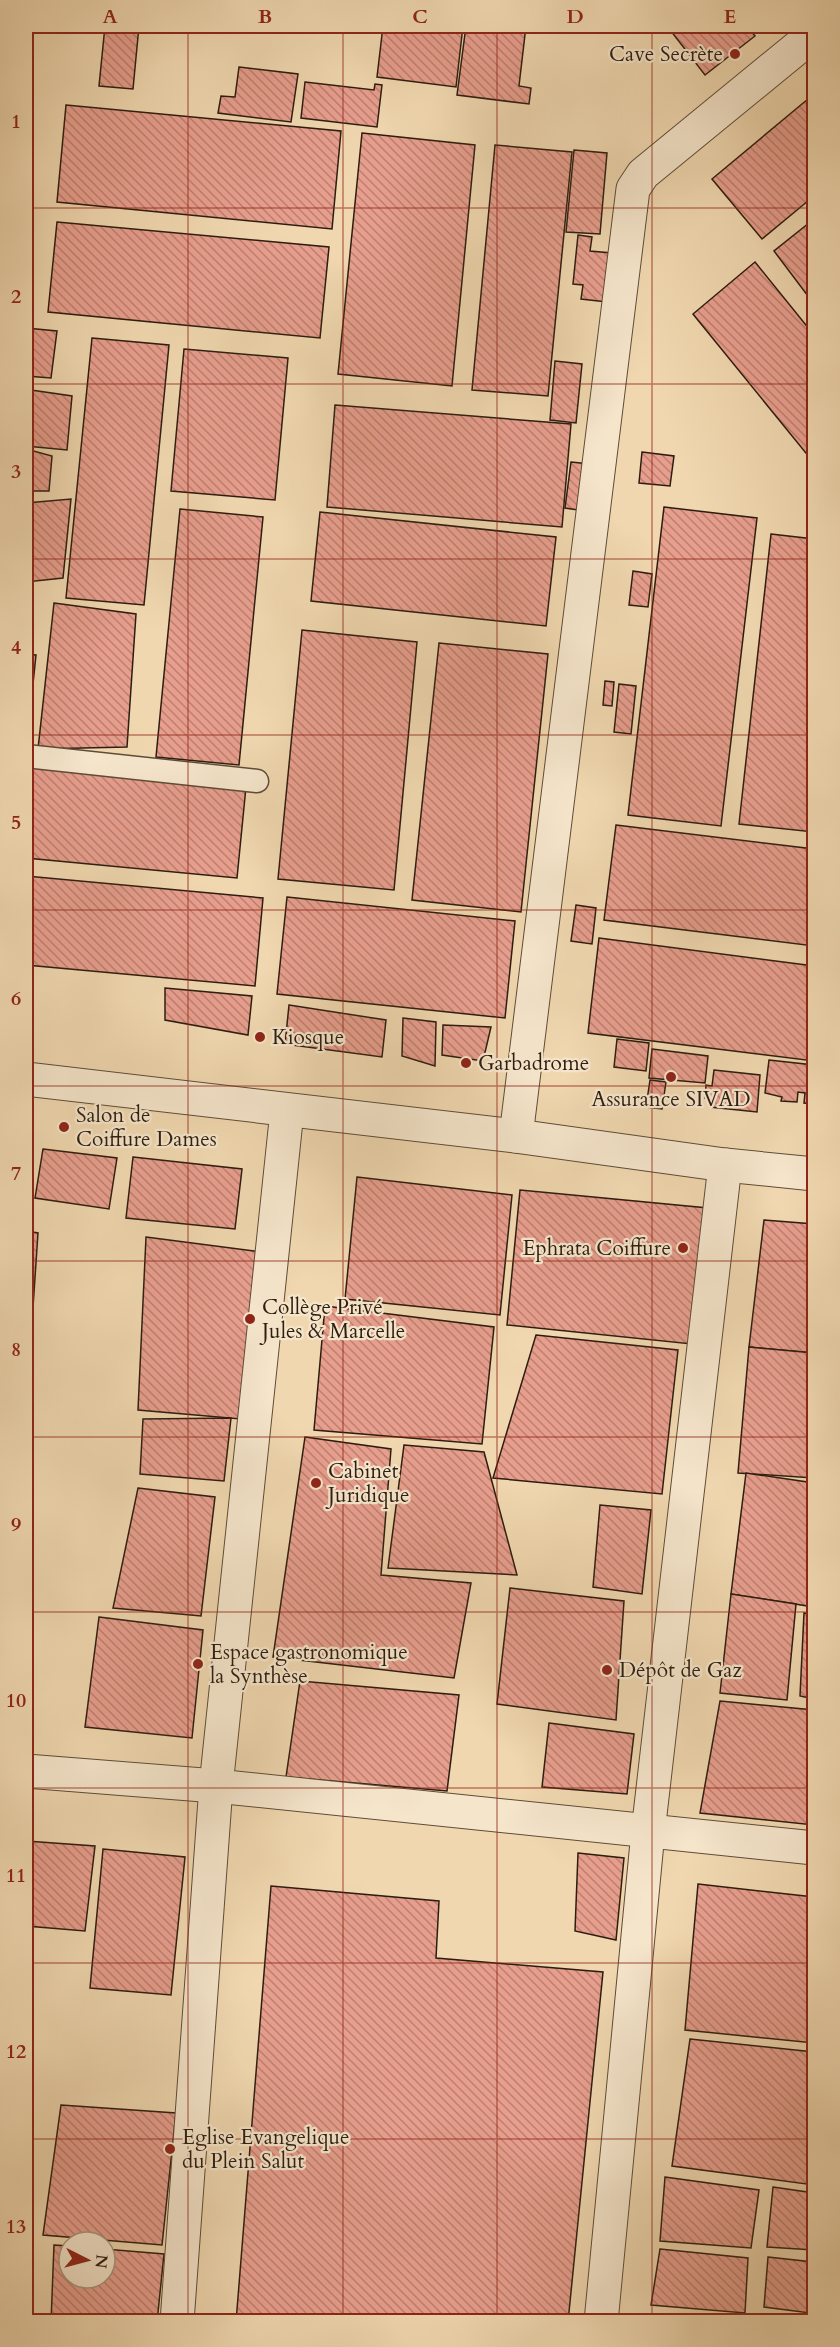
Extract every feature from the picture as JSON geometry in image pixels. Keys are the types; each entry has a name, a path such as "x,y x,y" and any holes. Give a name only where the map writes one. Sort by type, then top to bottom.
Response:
{"street":[{"path":"516,1136 633,189 643,174 814,34"},
{"path":"26,1079 516,1136 725,1165 814,1174"},
{"path":"177,2322 216,1786 287,1111"},
{"path":"601,2322 648,1832 725,1165"},
{"path":"26,1771 216,1786 814,1848"}],"lane":[{"path":"26,756 257,781"}],"building":[{"path":"105,26 139,26 133,89 99,86"},
{"path":"383,26 463,26 456,87 377,77"},
{"path":"466,26 526,26 519,86 531,88 529,104 457,95"},
{"path":"667,26 747,26 755,36 705,75"},
{"path":"239,67 298,74 291,122 218,113 221,96 235,97"},
{"path":"305,82 374,90 375,84 382,85 377,127 301,118"},
{"path":"814,94 814,196 762,239 712,179"},
{"path":"66,105 341,131 332,229 57,202"},
{"path":"362,133 475,145 452,386 338,374"},
{"path":"495,145 572,152 548,396 472,390"},
{"path":"574,150 607,153 600,234 566,232"},
{"path":"814,219 814,304 774,251"},
{"path":"57,222 329,247 320,338 48,312"},
{"path":"578,235 592,237 590,251 612,253 607,302 581,299 583,285 573,284"},
{"path":"755,262 814,335 814,463 693,314"},
{"path":"26,328 57,331 51,378 26,376"},
{"path":"92,338 169,345 144,605 66,598"},
{"path":"184,349 288,358 275,500 171,491"},
{"path":"555,361 582,364 576,423 550,420"},
{"path":"31,390 72,396 67,450 26,446"},
{"path":"335,405 571,424 562,527 327,507"},
{"path":"26,449 52,456 49,491 26,491"},
{"path":"642,452 674,456 670,486 639,483"},
{"path":"571,462 590,464 585,511 565,508"},
{"path":"71,499 63,578 26,582 26,503"},
{"path":"664,507 757,518 721,826 628,815"},
{"path":"180,509 263,517 239,765 156,757"},
{"path":"320,512 556,537 546,626 311,601"},
{"path":"771,534 814,539 814,832 739,824"},
{"path":"633,571 652,574 648,607 629,605"},
{"path":"54,603 136,614 127,747 38,749"},
{"path":"302,630 417,642 394,890 278,879"},
{"path":"439,643 548,654 521,912 412,900"},
{"path":"26,654 36,655 27,742 26,742"},
{"path":"605,681 614,682 612,706 603,705"},
{"path":"619,684 636,686 631,734 614,732"},
{"path":"26,767 246,787 237,878 26,858"},
{"path":"616,825 814,849 814,946 604,920"},
{"path":"26,876 263,898 255,986 26,965"},
{"path":"287,897 515,921 505,1018 277,994"},
{"path":"576,905 596,908 592,944 571,941"},
{"path":"599,938 814,966 814,1061 588,1033"},
{"path":"165,988 252,996 248,1035 165,1020"},
{"path":"289,1005 386,1020 382,1057 285,1044"},
{"path":"403,1018 436,1022 435,1066 402,1056"},
{"path":"443,1025 491,1027 483,1061 442,1055"},
{"path":"617,1039 649,1043 646,1071 614,1067"},
{"path":"652,1049 708,1056 705,1083 649,1078"},
{"path":"769,1060 814,1065 814,1104 804,1103 805,1093 798,1092 797,1102 781,1101 782,1097 765,1093"},
{"path":"714,1070 760,1075 757,1112 710,1107 711,1099 705,1098 706,1085 712,1086"},
{"path":"650,1080 666,1082 662,1109 646,1107"},
{"path":"43,1149 117,1158 109,1209 35,1198"},
{"path":"133,1157 242,1169 235,1229 126,1218"},
{"path":"357,1177 512,1195 500,1315 345,1299"},
{"path":"520,1190 708,1208 692,1344 507,1325"},
{"path":"764,1220 814,1224 814,1353 749,1347"},
{"path":"26,1231 38,1233 28,1382 26,1381"},
{"path":"146,1237 261,1252 241,1419 138,1410"},
{"path":"325,1306 494,1327 482,1444 314,1430"},
{"path":"536,1335 678,1350 662,1494 493,1478"},
{"path":"749,1347 814,1353 814,1478 738,1473"},
{"path":"231,1418 224,1481 140,1474 143,1419"},
{"path":"305,1437 391,1449 381,1575 471,1583 454,1678 273,1657"},
{"path":"404,1445 484,1452 517,1575 388,1568"},
{"path":"746,1473 814,1483 814,1607 731,1594"},
{"path":"138,1488 215,1497 201,1616 113,1608"},
{"path":"600,1505 651,1510 642,1594 593,1587"},
{"path":"510,1588 624,1601 616,1720 497,1704"},
{"path":"731,1594 796,1604 787,1700 720,1693"},
{"path":"804,1613 814,1615 814,1699 800,1696"},
{"path":"99,1617 203,1630 192,1738 85,1727"},
{"path":"300,1681 459,1695 447,1791 286,1777"},
{"path":"720,1701 814,1710 814,1825 700,1813"},
{"path":"549,1723 634,1734 627,1794 542,1787"},
{"path":"26,1841 95,1846 85,1931 26,1926"},
{"path":"103,1849 185,1857 171,1995 90,1988"},
{"path":"578,1853 624,1858 616,1940 575,1931"},
{"path":"698,1884 814,1897 814,2043 685,2030"},
{"path":"271,1886 439,1901 436,1958 603,1972 568,2322 236,2322"},
{"path":"690,2039 814,2052 814,2185 672,2166"},
{"path":"61,2105 176,2113 162,2245 117,2241 117,2230 57,2230 57,2236 43,2235"},
{"path":"665,2177 759,2190 751,2248 660,2241"},
{"path":"773,2187 814,2193 814,2250 767,2247"},
{"path":"54,2245 57,2245 57,2290 117,2290 117,2250 164,2254 157,2322 51,2322"},
{"path":"660,2249 748,2258 745,2313 651,2305"},
{"path":"768,2257 813,2262 810,2313 764,2307"}],"place":[{"name":"Cave Secrète","path":"735,54"},
{"name":"Kiosque","path":"260,1037"},
{"name":"Garbadrome","path":"466,1063"},
{"name":"Assurance SIVAD","path":"671,1077"},
{"name":"Salon de Coiffure Dames","path":"64,1127"},
{"name":"Ephrata Coiffure","path":"683,1248"},
{"name":"Collège Privé Jules & Marcelle","path":"250,1319"},
{"name":"Cabinet Juridique","path":"316,1483"},
{"name":"Espace gastronomique la Synthèse","path":"198,1664"},
{"name":"Dépôt de Gaz","path":"607,1670"},
{"name":"Eglise Evangelique du Plein Salut","path":"170,2149"}]}
